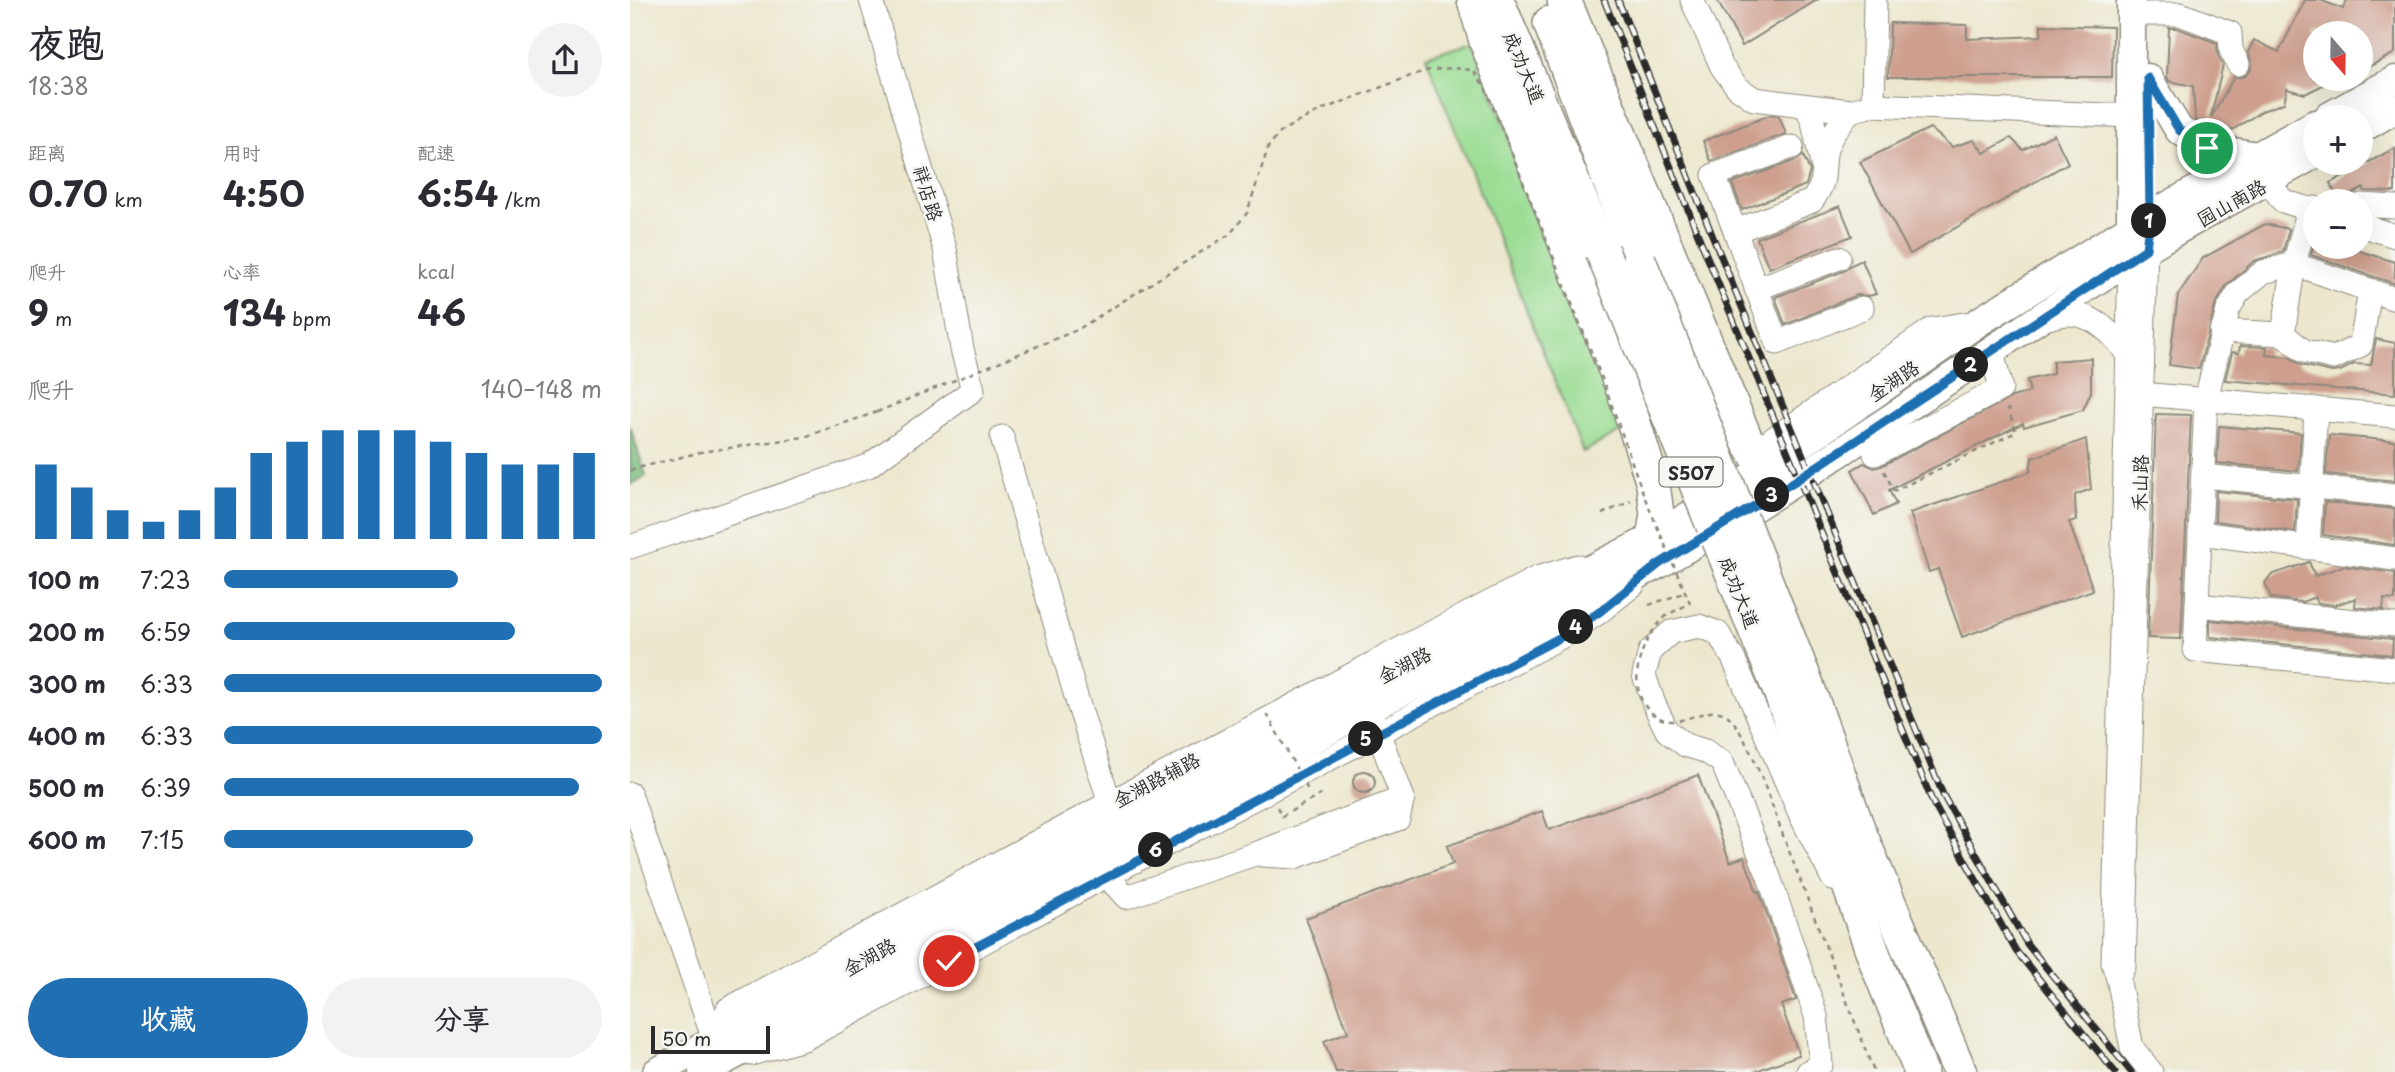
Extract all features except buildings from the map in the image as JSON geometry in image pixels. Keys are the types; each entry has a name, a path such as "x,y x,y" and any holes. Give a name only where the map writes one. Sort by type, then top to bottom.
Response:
{"highway":[{"path":"1474,0 1486,41 1626,398 1653,484 1657,514 1645,552"},
{"name":"成功大道","path":"1497,0 1602,251 1859,831 1960,1072"},
{"name":"成功大道","path":"1541,0 1639,260 1794,688 1878,967 1921,1072"},
{"path":"1563,0 1745,437 1760,461"}],"main road":[{"name":"禾山路","path":"2139,238 2148,78 2142,5"},
{"name":"禾山路","path":"2139,238 2132,116 2142,5"},
{"path":"2148,78 2179,130 2207,148 2263,168"},
{"path":"2350,105 2395,80"},
{"path":"2373,122 2395,109"},
{"name":"园山南路","path":"2139,238 2263,168 2303,134"},
{"name":"园山南路","path":"2263,168 2303,157"},
{"name":"金湖路","path":"715,1062 1376,678 1795,481 2038,321 2139,238"},
{"name":"金湖路","path":"657,1072 715,1062 1099,868 1374,720 1645,552 1760,461 1980,321 2139,238"}],"street":[{"name":"祥店路","path":"630,547 868,466 973,390 962,349 945,249 871,0"},
{"path":"1692,0 1722,67 1737,87 1754,99 1850,111 1873,105 2132,116"},
{"path":"1873,105 1875,0"},
{"path":"2142,5 2180,14 2230,33 2231,50 2238,64"},
{"path":"1806,106 1813,122 1825,174"},
{"path":"1736,231 1812,201 1820,190 1825,174 1825,154 1831,138 1850,111"},
{"path":"1792,147 1714,175 1777,343 1862,308"},
{"path":"2263,168 2283,201 2303,206"},
{"path":"2373,206 2395,207"},
{"path":"2373,229 2395,236"},
{"name":"禾山路","path":"2119,969 2128,355 2139,238"},
{"name":"禾山路","path":"2119,969 2141,394 2139,238"},
{"path":"2283,334 2294,264 2303,238"},
{"path":"1756,289 1839,258"},
{"path":"2395,299 2294,264 2263,272 2238,293 2228,310 2206,399 2195,650 2395,668"},
{"path":"2221,331 2283,334 2304,351 2334,358 2361,345 2370,290"},
{"path":"2038,321 2070,313 2097,323 2118,340 2128,355"},
{"path":"1875,454 2001,389 1992,351"},
{"path":"2141,394 2395,416"},
{"path":"2308,548 2316,409"},
{"path":"1002,437 1077,700 1110,803"},
{"path":"2203,476 2395,495"},
{"path":"2200,533 2395,559"},
{"name":"金湖路辅路","path":"715,1062 728,1009 1110,803 1537,578 1645,552"},
{"path":"2197,606 2395,625"},
{"path":"1808,1072 1821,1064 1816,1016 1769,877 1722,762 1705,751 1685,745 1667,731 1644,675 1650,651 1671,632 1699,626 1718,633 1729,651 1801,816 1878,967"},
{"path":"1099,868 1126,897 1255,854 1400,791 1374,720"},
{"path":"630,794 715,1062"},
{"path":"2119,969 2132,1048 2151,1072"}],"path":[{"path":"630,470 701,452 804,437 877,412 1077,330 1230,234 1247,213 1269,145 1283,130 1321,110 1424,71 1452,68 1473,70 1490,99 1605,386 1644,496 1690,603 1665,618 1650,635 1639,662 1638,687 1644,704 1653,715 1673,721 1707,712 1722,713 1731,719 1757,769 1874,1072"},
{"path":"1875,454 1894,491 2016,432 2001,389"},
{"path":"1602,514 1633,500"},
{"path":"1649,605 1686,592"},
{"path":"1267,714 1308,790"},
{"path":"1277,807 1282,816 1324,793"}],"green space":[{"path":"1472,43 1626,429 1583,452 1426,57"},
{"path":"630,426 646,476 630,485"}],"railway":[{"path":"1604,0 1933,803 2016,951 2115,1072"},
{"path":"1618,0 1944,797 2027,944 2131,1072"}],"route":[{"path":"949,961 1561,637 1598,613 1659,564 1795,481 2146,249 2150,216 2148,78 2179,130 2207,148"}]}
